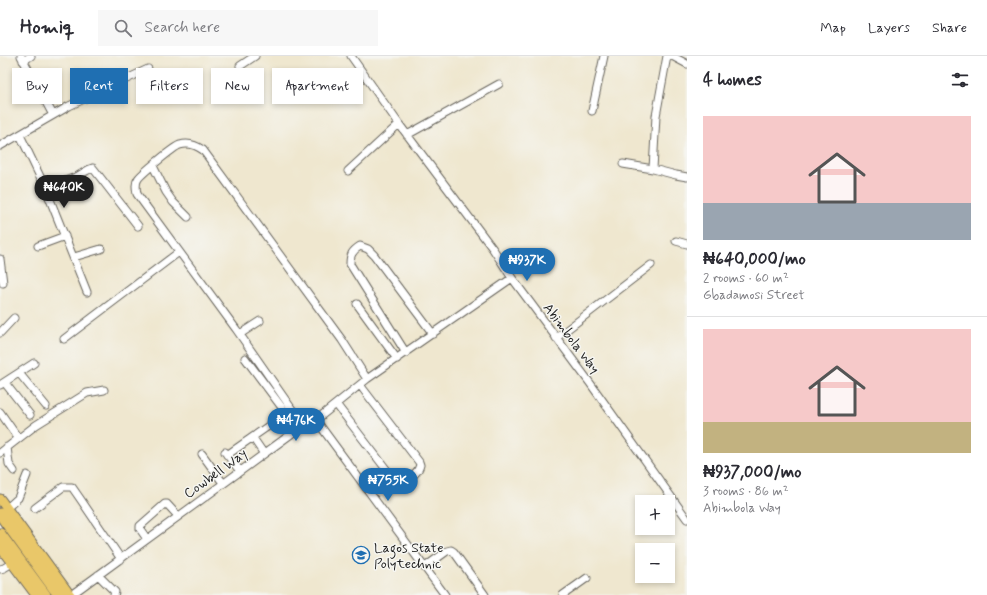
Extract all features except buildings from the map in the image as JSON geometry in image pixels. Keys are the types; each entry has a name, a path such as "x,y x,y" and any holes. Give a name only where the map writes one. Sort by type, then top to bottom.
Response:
{"highway":[{"path":"4,511 59,595"},
{"path":"0,534 45,595"}],"main road":[{"path":"0,499 4,511 71,595"},
{"path":"0,546 36,595"}],"street":[{"path":"31,56 22,59 53,115"},
{"path":"240,66 255,56"},
{"name":"Abimbola Way","path":"351,56 407,135 493,249 512,278 590,383 687,519"},
{"path":"592,112 604,56"},
{"path":"653,168 656,116 667,56"},
{"path":"672,56 687,64"},
{"path":"0,146 69,106 136,75"},
{"path":"407,135 499,84"},
{"path":"348,171 399,124"},
{"path":"20,135 45,187 87,292"},
{"path":"301,427 240,334 137,194 136,186 139,178 178,145 189,144 198,146 203,150 342,340 367,379"},
{"path":"623,164 653,168 687,177"},
{"path":"153,166 166,192 173,202 188,217"},
{"path":"45,187 66,181 83,174 90,168 94,168 138,226"},
{"path":"38,246 65,236"},
{"path":"676,241 687,244"},
{"path":"406,353 350,264 350,258 354,250 360,246 368,249 374,255 433,334"},
{"path":"74,257 102,249"},
{"path":"64,339 179,252"},
{"path":"0,259 3,283"},
{"path":"556,338 651,265"},
{"name":"Cowbell Way","path":"71,595 301,427 316,420 367,379 512,278"},
{"path":"357,304 397,359"},
{"path":"0,333 14,318"},
{"path":"240,334 260,321"},
{"path":"245,358 287,413 301,427"},
{"path":"30,415 2,384 34,364"},
{"path":"19,374 46,406"},
{"path":"336,404 396,482 400,485 411,478 419,470 419,462 360,385"},
{"path":"0,452 36,425 87,393 104,390"},
{"path":"0,412 16,435"},
{"path":"240,471 226,454 253,438 287,413"},
{"path":"316,420 445,595"},
{"path":"253,438 264,454"},
{"path":"7,447 9,464 14,471"},
{"path":"202,454 223,483"},
{"path":"4,511 18,498 27,475"},
{"path":"35,508 64,487 72,488 82,500 121,559"},
{"path":"148,539 140,529 140,526 159,508 167,504 178,516"},
{"path":"425,567 447,551 451,550 485,595"},
{"path":"0,569 12,563"},
{"path":"98,575 113,589 115,592 114,595"},
{"path":"563,595 587,578"}],"place":[{"name":"Lagos State Polytechnic","path":"361,555"}]}
